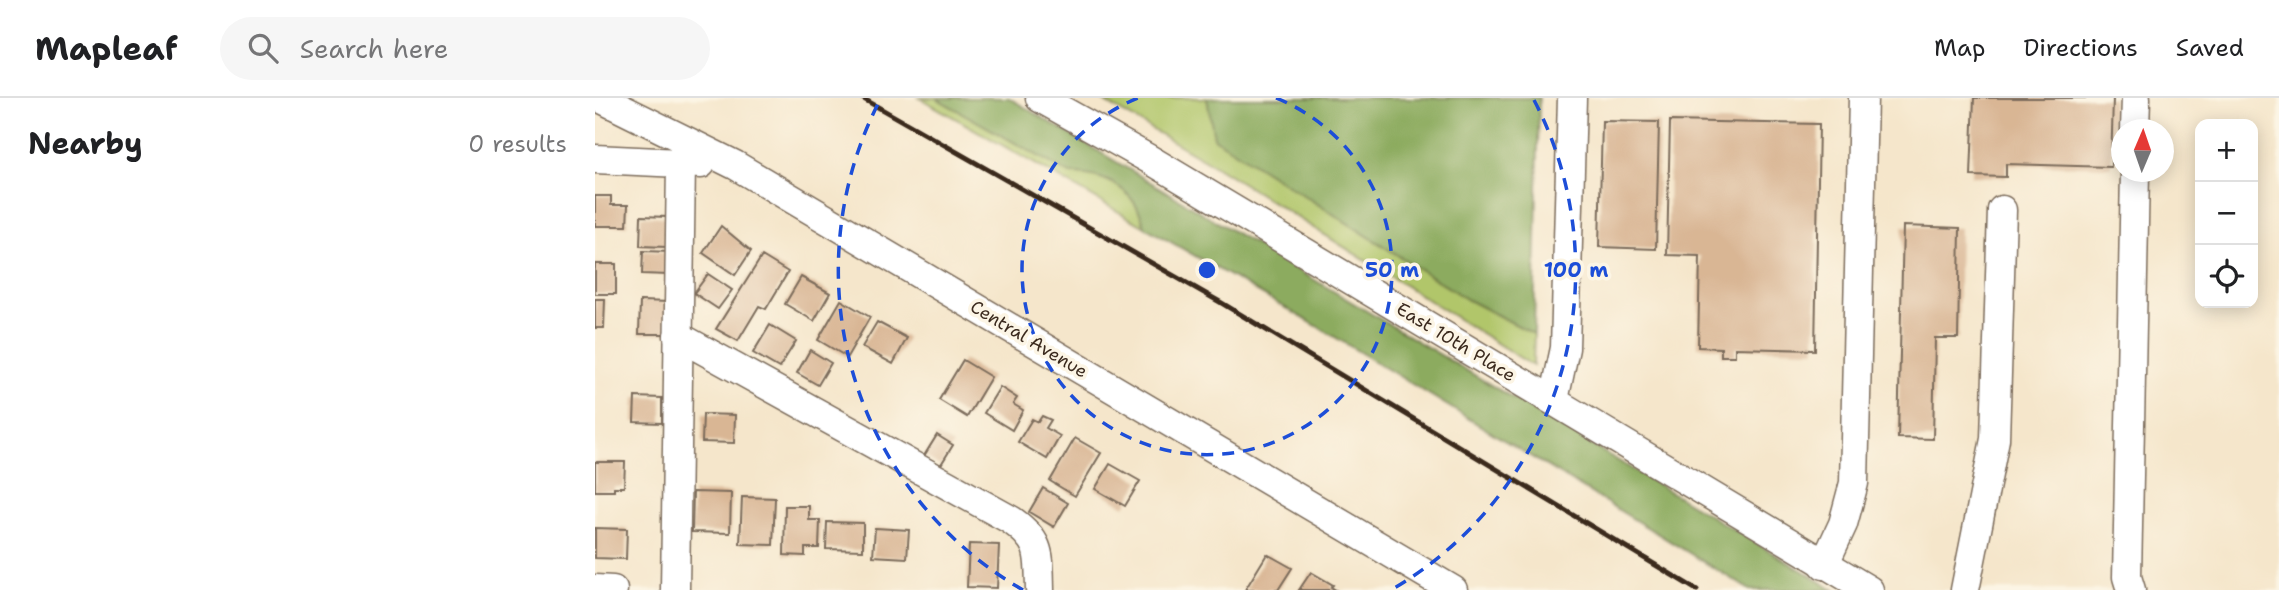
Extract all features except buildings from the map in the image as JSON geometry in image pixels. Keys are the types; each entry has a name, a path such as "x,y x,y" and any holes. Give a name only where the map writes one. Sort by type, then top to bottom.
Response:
{"street":[{"name":"Central Avenue","path":"600,98 735,165 1453,590"},
{"name":"East 10th Place","path":"1040,98 1554,400 1869,590"},
{"path":"1554,400 1565,348 1572,98"},
{"path":"1824,565 1843,524 1853,493 1863,98"},
{"path":"2135,119 2136,98"},
{"path":"595,159 735,165"},
{"path":"675,590 681,163"},
{"path":"2131,590 2127,577 2135,182"},
{"path":"1965,590 1996,439 2002,210"},
{"path":"678,336 1027,531 1038,547 1040,590"},
{"path":"595,589 613,590"}],"green space":[{"path":"920,98 936,98 1070,173 1096,177 1118,186 1134,203 1145,227"},
{"path":"936,98 1009,98 1835,590 1750,590 1320,328 1145,227 1134,203 1118,186 1096,177 1070,174"},
{"path":"1098,98 1207,98 1215,138 1468,300 1534,334 1533,366 1220,169"},
{"path":"1207,98 1539,98 1534,334 1468,300 1214,138"}],"railway":[{"path":"862,98 1220,302 1697,590"}]}
